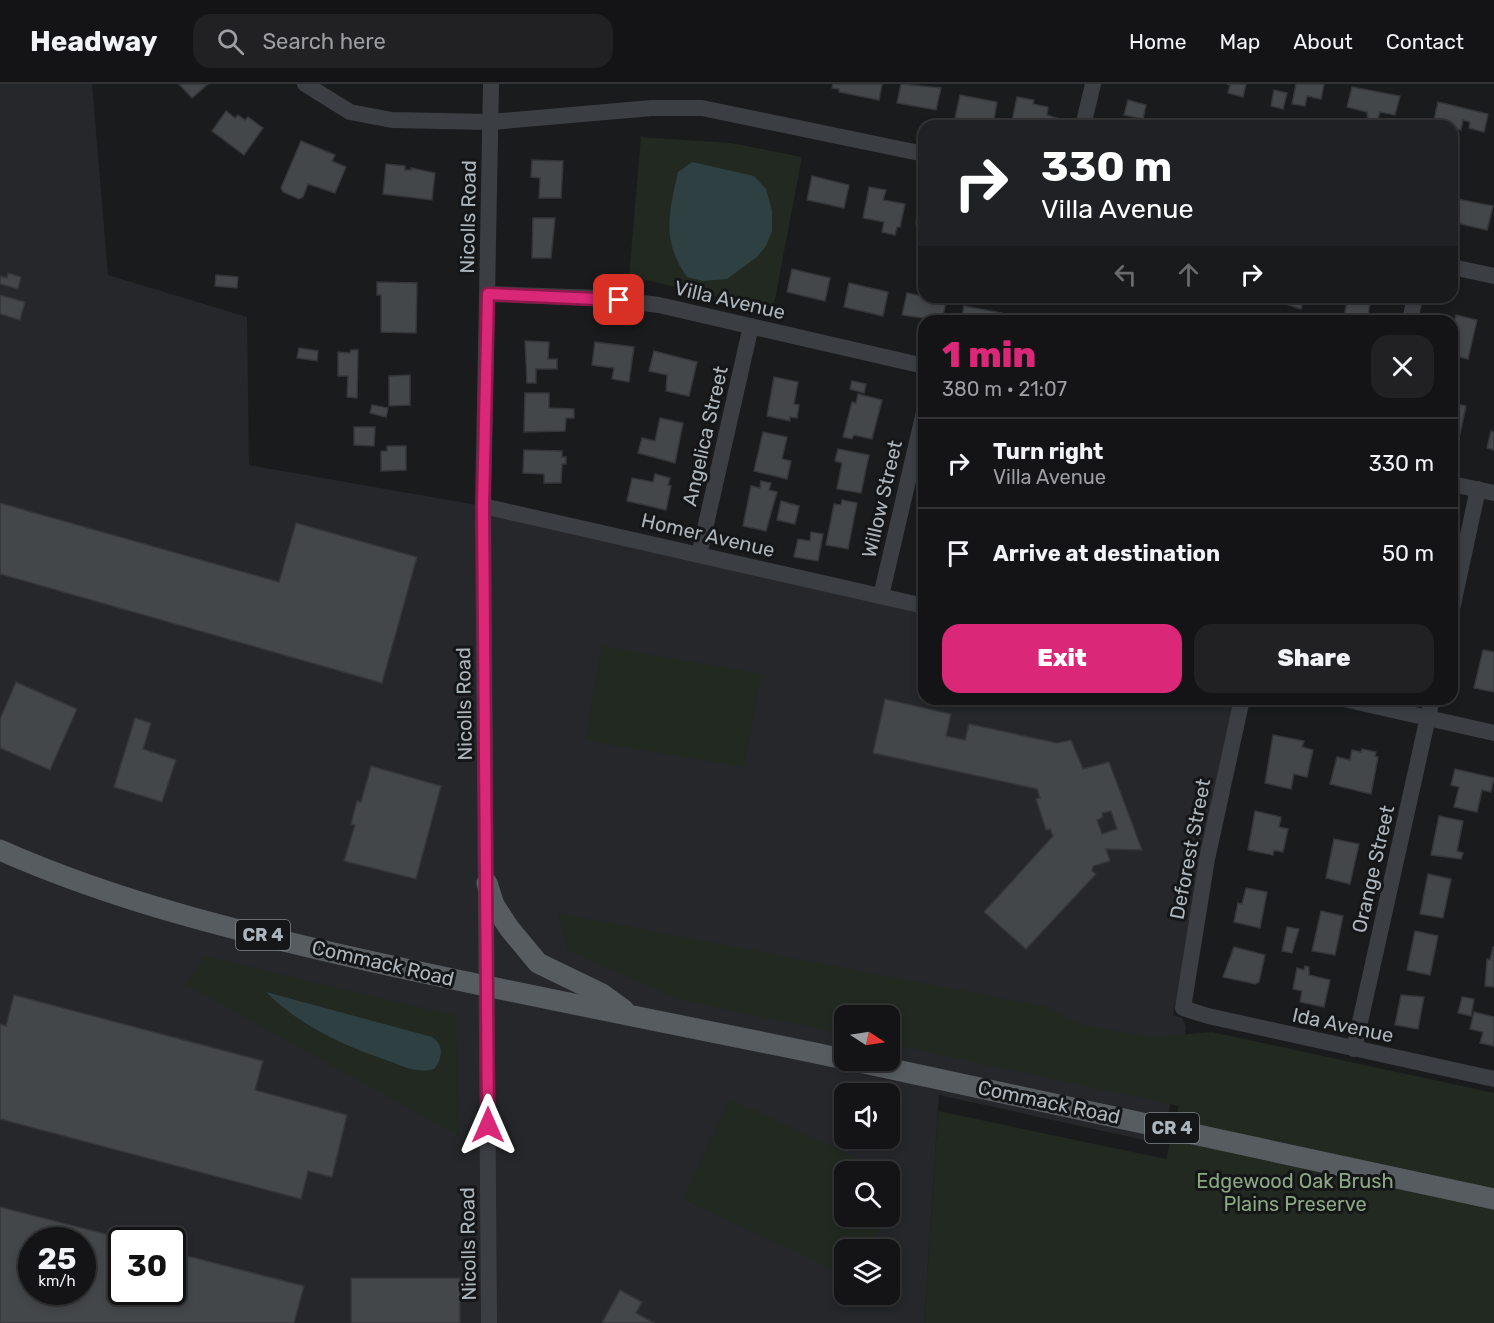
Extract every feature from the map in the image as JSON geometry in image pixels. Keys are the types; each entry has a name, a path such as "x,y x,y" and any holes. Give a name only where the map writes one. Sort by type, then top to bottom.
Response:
{"main road":[{"name":"Commack Road","path":"0,850 105,889 189,916 289,942 488,987 834,1057"},
{"path":"487,883 494,905 509,928 538,963 602,994 629,1014"},
{"name":"Commack Road","path":"900,1071 1494,1199"}],"street":[{"path":"304,84 341,108 378,118 490,122 652,108 702,108 918,153"},
{"name":"Nicolls Road","path":"489,1323 483,506 491,84"},
{"path":"1084,120 1093,84"},
{"path":"1458,268 1494,276"},
{"name":"Villa Avenue","path":"488,294 600,298 659,306 918,365"},
{"name":"Angelica Street","path":"699,555 751,326"},
{"name":"Willow Street","path":"881,596 918,438"},
{"path":"1458,484 1486,491 1458,588"},
{"name":"Homer Avenue","path":"483,506 918,605"},
{"name":"Deforest Street","path":"1184,1008 1207,859 1241,705"},
{"path":"1371,705 1494,733"},
{"name":"Orange Street","path":"1354,1049 1431,705"},
{"name":"Ida Avenue","path":"1184,1008 1208,1016 1494,1079"}],"shaded area":[{"path":"0,84 92,84 108,275 247,317 249,465 483,506 918,604 918,705 1241,705 1173,1015 1182,1018 1186,1027 1162,1144 939,1095 924,1323 0,1323"},
{"path":"692,162 754,176 766,189 772,211 772,231 766,246 757,257 727,279 703,281 687,277 673,251 669,226 678,172"},
{"path":"266,992 432,1037 439,1044 441,1052 439,1060 434,1069 421,1071 370,1054 322,1033 292,1014"}],"green space":[{"path":"641,137 731,143 802,157 773,310 629,276"},
{"path":"602,646 761,674 744,767 585,740"},
{"name":"Edgewood Oak Brush Plains Preserve","path":"558,913 1048,1007 1077,1024 1153,1037 1212,1032 1494,1093 1494,1323 924,1323 938,1111 1166,1159 1179,1106 900,1046 900,1005 834,1005 834,1032 677,999 568,950"},
{"path":"205,956 456,1016 459,1136 187,985","holes":["267,993 322,1006 427,1071 411,1069 370,1052"]},
{"path":"730,1099 863,1161 834,1161 834,1227 880,1227 875,1239 834,1239 834,1270 683,1199"}],"building":[{"path":"179,84 208,84 192,98"},
{"path":"833,84 882,84 879,100 839,92 839,89 832,88"},
{"path":"901,84 941,88 936,110 897,103"},
{"path":"1227,84 1246,84 1243,97 1228,93 1230,85"},
{"path":"1296,84 1324,84 1321,99 1307,96 1305,106 1292,104"},
{"path":"1352,87 1400,96 1395,115 1380,112 1378,120 1368,120 1367,112 1347,107"},
{"path":"1274,90 1287,93 1283,109 1271,106"},
{"path":"960,95 997,102 994,120 955,118"},
{"path":"1017,97 1034,100 1033,104 1048,107 1047,115 1063,120 1012,120"},
{"path":"1128,100 1146,105 1143,119 1124,115"},
{"path":"1438,102 1488,114 1484,132 1469,128 1470,122 1463,120 1461,130 1458,129 1458,120 1434,120"},
{"path":"226,111 235,118 238,115 245,120 248,117 263,128 244,155 212,131"},
{"path":"301,141 335,155 332,161 346,167 335,193 308,184 303,197 299,199 283,192 281,188"},
{"path":"532,160 563,161 561,198 539,198 540,178 531,177"},
{"path":"386,164 405,166 405,170 411,170 411,168 435,173 432,200 383,194"},
{"path":"812,176 849,185 844,208 807,200"},
{"path":"869,187 886,190 883,200 905,204 900,227 897,227 895,235 882,232 884,222 863,218"},
{"path":"1458,199 1493,206 1487,230 1458,223"},
{"path":"533,218 555,218 551,258 532,258"},
{"path":"792,269 830,278 825,301 787,292"},
{"path":"8,273 21,277 18,289 0,284 0,276 7,278"},
{"path":"216,275 238,277 237,288 215,286"},
{"path":"377,282 417,283 416,333 381,332 381,295 377,295"},
{"path":"849,283 888,292 883,316 844,307"},
{"path":"907,293 918,295 918,303 946,303 943,315 918,315 918,317 902,315"},
{"path":"0,295 25,302 20,320 0,314"},
{"path":"1282,303 1302,303 1301,309"},
{"path":"1347,303 1370,303 1368,315 1344,315"},
{"path":"964,306 1002,313 1002,315 962,315"},
{"path":"1458,315 1477,320 1468,359 1458,356"},
{"path":"525,341 549,342 548,359 557,359 557,369 536,369 536,383 527,383"},
{"path":"595,342 634,347 629,382 612,379 614,368 592,365"},
{"path":"299,348 318,351 317,361 297,358"},
{"path":"351,350 358,350 357,398 347,397 348,376 338,376 338,352 350,353"},
{"path":"654,351 697,362 689,396 666,391 667,375 649,371"},
{"path":"410,375 410,405 389,406 389,376"},
{"path":"774,377 798,382 794,404 799,405 797,418 790,417 790,421 767,416"},
{"path":"852,381 866,384 864,393 850,389"},
{"path":"525,393 549,393 549,408 574,409 574,418 566,418 565,431 524,432"},
{"path":"858,394 882,400 872,439 854,435 852,439 843,437 852,402 856,403"},
{"path":"1458,404 1466,406 1458,443"},
{"path":"372,405 388,408 386,417 370,413"},
{"path":"660,418 683,423 675,463 638,453 642,438 655,441"},
{"path":"354,427 375,427 374,446 354,445"},
{"path":"1491,431 1494,432 1494,450 1487,448"},
{"path":"763,432 787,437 782,459 791,461 787,479 754,471"},
{"path":"387,446 406,446 406,470 381,471 381,451 387,451"},
{"path":"838,449 869,455 861,493 837,489 842,463 835,461"},
{"path":"524,450 562,451 562,457 566,457 566,464 562,464 561,483 544,483 544,474 523,473"},
{"path":"655,474 670,478 668,485 671,486 666,510 627,501 632,478 653,482"},
{"path":"761,481 771,483 769,490 777,492 766,531 743,526 751,486 760,488"},
{"path":"842,500 857,503 848,549 826,545 834,504 841,505"},
{"path":"781,501 799,506 795,524 777,520"},
{"path":"0,503 279,582 296,523 417,557 382,683 0,574"},
{"path":"811,532 823,534 818,561 794,557 798,539 810,541"},
{"path":"1483,650 1494,652 1494,692 1474,688"},
{"path":"16,682 77,709 50,770 0,748 0,719"},
{"path":"885,699 951,714 946,736 965,740 969,724 1057,743 1071,740 1083,769 1109,762 1142,850 1106,849 1110,861 1093,866 1092,871 1096,874 1026,949 984,912 1053,836 1050,829 1046,830 1036,799 1040,798 1037,789 873,753","holes":["1111,811 1117,829 1102,834 1097,820 1103,817 1102,813"]},
{"path":"135,718 151,723 143,749 176,760 162,802 114,787"},
{"path":"1273,735 1304,741 1302,747 1313,750 1307,777 1294,774 1291,789 1265,783"},
{"path":"1362,749 1376,752 1375,756 1378,757 1371,794 1330,784 1337,757 1350,760 1352,750 1361,752"},
{"path":"371,766 441,786 416,879 344,861 355,825 351,824 357,801 361,802"},
{"path":"1455,769 1494,778 1491,792 1482,790 1477,812 1454,807 1459,787 1451,785"},
{"path":"1255,811 1281,817 1279,827 1288,829 1283,852 1274,850 1273,855 1248,850"},
{"path":"1439,816 1463,821 1457,851 1463,853 1461,859 1431,855"},
{"path":"1334,839 1359,844 1350,884 1326,878"},
{"path":"1428,874 1451,879 1443,918 1420,914"},
{"path":"1246,888 1267,892 1260,928 1234,922 1238,903 1242,904"},
{"path":"1321,911 1343,916 1335,955 1312,951"},
{"path":"1287,927 1299,929 1292,953 1282,951"},
{"path":"1415,931 1438,936 1430,975 1407,970"},
{"path":"1234,947 1265,955 1259,982 1255,984 1223,977"},
{"path":"1493,947 1494,987 1485,986 1487,959 1490,960"},
{"path":"1305,966 1309,967 1309,975 1330,980 1324,1007 1300,1002 1302,991 1293,989 1297,968 1304,970"},
{"path":"14,995 263,1061 255,1090 347,1115 332,1177 308,1171 301,1199 0,1119 0,1024 6,1026"},
{"path":"1401,995 1424,997 1418,1029 1395,1025"},
{"path":"1462,997 1474,999 1471,1016 1458,1013"},
{"path":"1474,1012 1494,1017 1494,1046 1480,1043 1483,1032 1470,1029"},
{"path":"0,1207 78,1227 18,1227 18,1305 96,1305 96,1232 108,1235 108,1305 186,1305 186,1256 304,1286 294,1323 0,1323"},
{"path":"351,1278 460,1278 460,1323 351,1323"},
{"path":"620,1290 642,1302 636,1313 654,1323 602,1323"}],"route":[{"path":"488,1125 483,506 488,294 619,300"}]}
